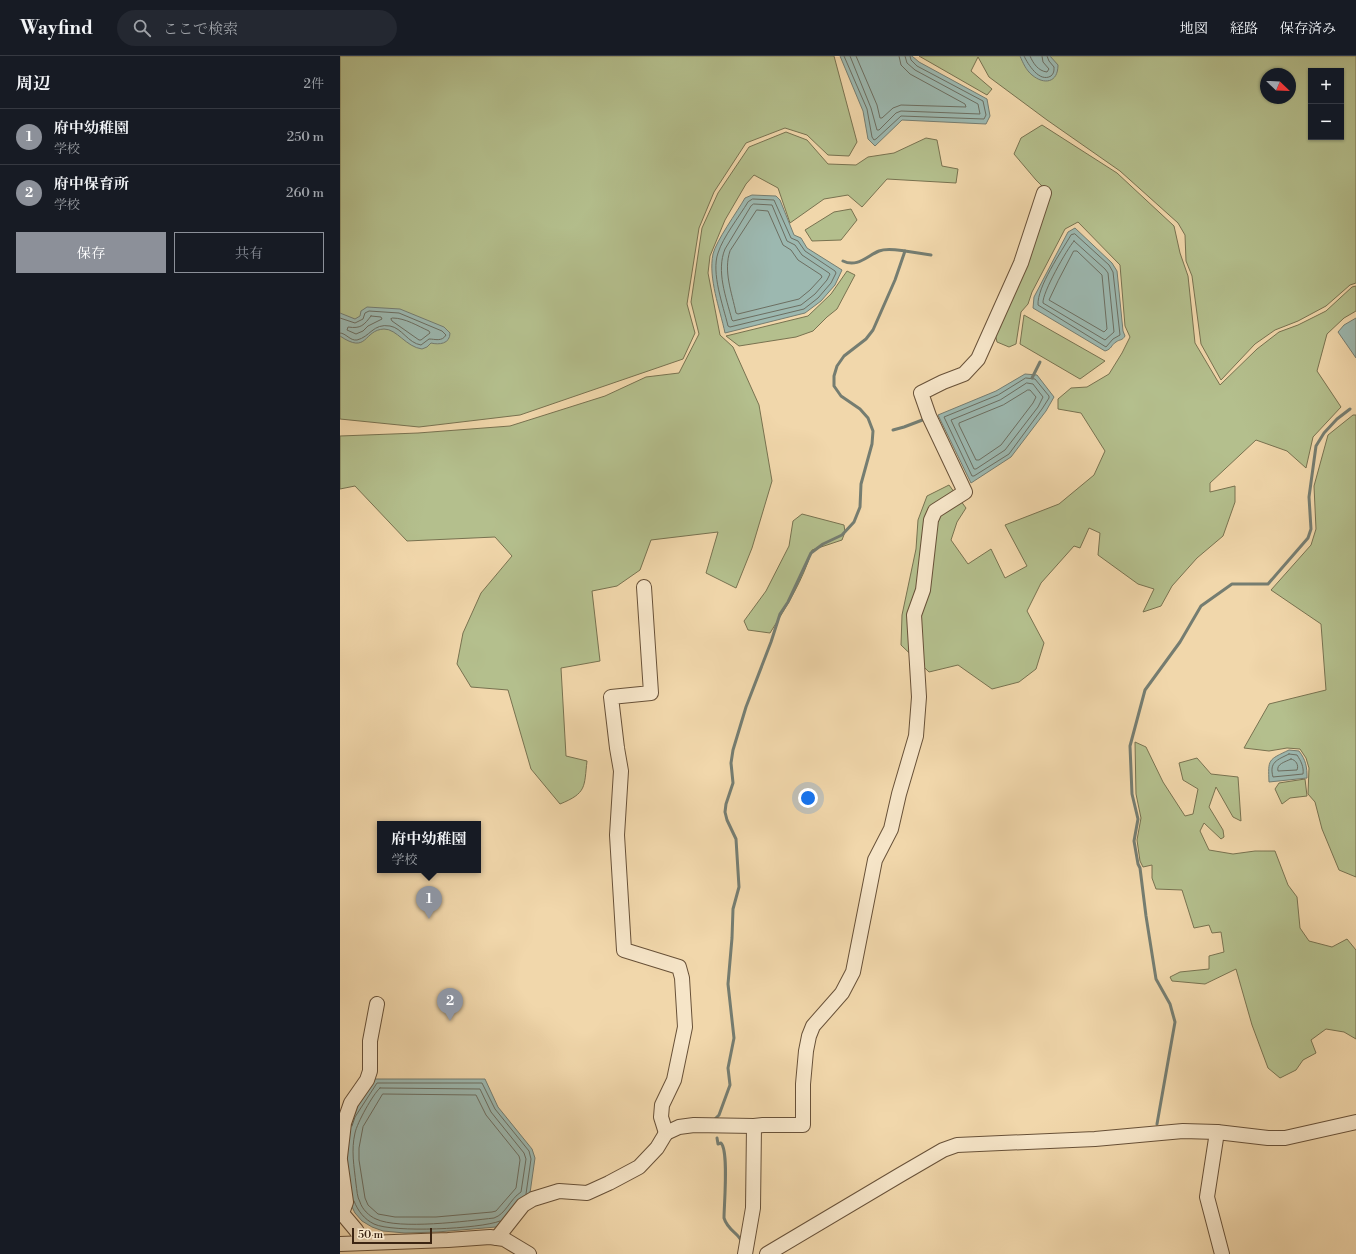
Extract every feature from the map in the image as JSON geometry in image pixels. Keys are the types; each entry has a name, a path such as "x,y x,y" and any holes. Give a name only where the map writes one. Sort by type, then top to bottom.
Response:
{"street":[{"path":"497,1238 523,1205 533,1199 560,1191 587,1193 609,1183 639,1167 657,1148 666,1133 680,1127 694,1125 803,1126 803,1084 809,1036 813,1026 842,994 853,972 875,860 891,829 899,794 916,736 920,697 914,615 923,590 931,520 935,511 965,492 929,416 921,393 964,374 978,359 1021,263 1044,192"},
{"path":"644,587 651,693 611,697 621,772 617,835 624,950 679,967 682,978 684,1027 674,1080 662,1105 660,1117 666,1133"},
{"path":"364,1243 356,1230 341,1212 346,1202 340,1159 344,1123 352,1103 367,1080 370,1071 370,1041 377,1004"},
{"path":"767,1254 906,1171 943,1150 957,1145 1095,1139 1183,1131 1217,1132 1268,1138 1285,1138 1356,1122"},
{"path":"745,1254 753,1208 754,1126"},
{"path":"1217,1132 1207,1196 1222,1254"},
{"path":"340,1244 490,1237 504,1239 529,1254"}],"green space":[{"path":"340,56 834,56 857,142 849,156 828,155 807,135 785,128 746,143 714,192 699,228 687,304 695,333 683,359 520,415 419,427 340,419"},
{"path":"919,56 1356,56 1356,283 1350,285 1326,306 1298,321 1275,330 1255,344 1221,380 1201,344 1192,276 1186,261 1185,235 1178,223 1120,171 989,77 978,57 971,71 992,89 987,95"},
{"path":"1042,125 1117,173 1174,226 1180,253 1188,276 1195,343 1220,385 1257,349 1279,332 1298,325 1326,311 1352,287 1356,286 1356,311 1344,318 1327,334 1317,371 1341,407 1313,437 1306,468 1287,451 1256,440 1210,483 1210,492 1235,486 1235,502 1223,536 1197,558 1172,586 1161,606 1143,612 1154,589 1138,584 1098,555 1100,533 1089,528 1080,548 1074,546 1041,583 1027,611 1044,643 1036,669 1019,682 992,689 958,665 929,672 901,645 902,615 916,549 918,520 927,496 949,485 966,508 957,522 951,540 968,564 991,549 1005,578 1027,566 1005,525 1059,504 1094,475 1105,451 1081,413 1058,409 1058,399 1071,388 1087,387 1109,374 1130,337 1125,326 1120,265 1078,222 1065,229 1032,292 1028,304 1021,312 1016,344 1009,347 997,342 994,329 1048,192 1014,154 1021,138"},
{"path":"786,132 807,140 828,164 856,165 868,157 894,153 926,138 937,140 942,166 958,169 956,183 887,179 862,207 848,195 824,199 790,223 778,188 754,175 746,184 725,220 710,256 708,273 720,335 733,347 759,405 772,481 752,548 736,588 706,573 718,532 651,540 640,570 617,586 592,591 600,661 561,668 566,756 587,761 585,777 580,792 569,800 560,804 531,769 508,690 471,687 457,664 463,633 481,593 512,556 495,537 407,541 355,486 340,489 340,436 418,433 510,426 605,396 646,377 679,373 699,334 691,302 702,228 718,193 749,147"},
{"path":"851,209 857,220 841,240 812,241 805,230 834,212"},
{"path":"847,271 855,275 837,309 813,331 796,337 739,346 726,336 808,316 831,294"},
{"path":"1024,315 1105,361 1080,379 1020,344"},
{"path":"1353,415 1356,415 1356,877 1339,870 1322,829 1315,802 1308,794 1309,768 1306,758 1300,749 1287,748 1269,751 1244,748 1269,704 1326,690 1321,624 1271,590 1311,545 1316,529 1314,486 1328,435"},
{"path":"802,514 844,525 845,532 842,540 812,550 799,582 770,633 748,630 744,621 766,591 789,546 793,521"},
{"path":"1135,742 1146,747 1163,782 1185,816 1193,814 1198,789 1183,780 1179,763 1197,758 1211,774 1238,777 1241,821 1233,817 1216,787 1209,807 1223,830 1224,837 1221,839 1204,823 1200,831 1209,850 1233,854 1255,851 1275,851 1288,885 1297,897 1300,928 1309,941 1332,947 1347,939 1356,950 1356,1039 1344,1032 1326,1029 1311,1040 1316,1053 1303,1060 1296,1070 1280,1078 1268,1068 1252,1025 1236,969 1205,984 1172,981 1170,977 1180,972 1209,969 1209,956 1224,952 1221,932 1212,933 1209,925 1194,928 1182,890 1156,889 1152,878 1152,865 1143,867 1140,861 1137,840 1141,818 1136,794"},
{"path":"1305,779 1307,796 1290,798 1282,804 1275,789 1279,783"}],"water":[{"path":"840,56 912,56 919,62 987,99 990,116 986,124 902,120 875,146 868,139 863,111"},
{"path":"1020,56 1050,56 1058,65 1056,76 1053,79 1046,81 1037,78 1028,71"},
{"path":"752,195 776,196 780,200 794,235 801,238 807,248 842,270 835,285 821,301 805,313 725,333 713,283 713,254 722,234 745,198"},
{"path":"1075,228 1112,263 1117,271 1123,331 1125,336 1105,351 1033,308 1034,297 1068,232"},
{"path":"367,307 400,309 444,327 450,333 450,337 444,343 431,343 422,349 416,348 393,332 384,329 377,330 365,340 356,343 340,336 340,313 355,319 360,316 361,311"},
{"path":"1356,318 1356,358 1338,332 1344,325"},
{"path":"1025,374 1037,375 1054,397 1046,411 1011,457 971,483 938,415 996,391"},
{"path":"1289,750 1299,751 1303,757 1306,764 1307,778 1269,782 1269,764 1273,758"},
{"path":"374,1079 485,1079 498,1107 532,1149 535,1158 530,1193 505,1224 496,1227 405,1233 383,1231 362,1221 355,1213 350,1203 344,1162 352,1115"}],"waterway":[{"path":"843,261 848,263 857,262 882,250 905,251"},
{"path":"714,1120 719,1115 730,1085 728,1068 734,1038 728,984 733,909 739,887 736,839 725,812 733,783 731,763 733,750 746,707 780,614 788,602 811,553 823,544 842,535 854,522 860,507 861,484 872,444 873,431 868,418 860,409 841,396 834,386 834,376 837,366 844,356 866,339 873,330 895,280 905,251 931,255"},
{"path":"1032,378 1040,362"},
{"path":"1157,1124 1175,1022 1170,1004 1156,979 1140,868 1134,841 1138,819 1132,794 1130,746 1145,690 1180,642 1201,606 1232,584 1268,584 1308,538 1311,529 1309,497 1316,446 1324,433 1337,419 1350,409"},
{"path":"893,430 925,419"},
{"path":"717,1138 718,1144 721,1143 725,1156 726,1179 724,1218 728,1226 742,1242"}],"place":[{"name":"府中幼稚園","path":"429,919"},
{"name":"府中保育所","path":"450,1021"}]}
